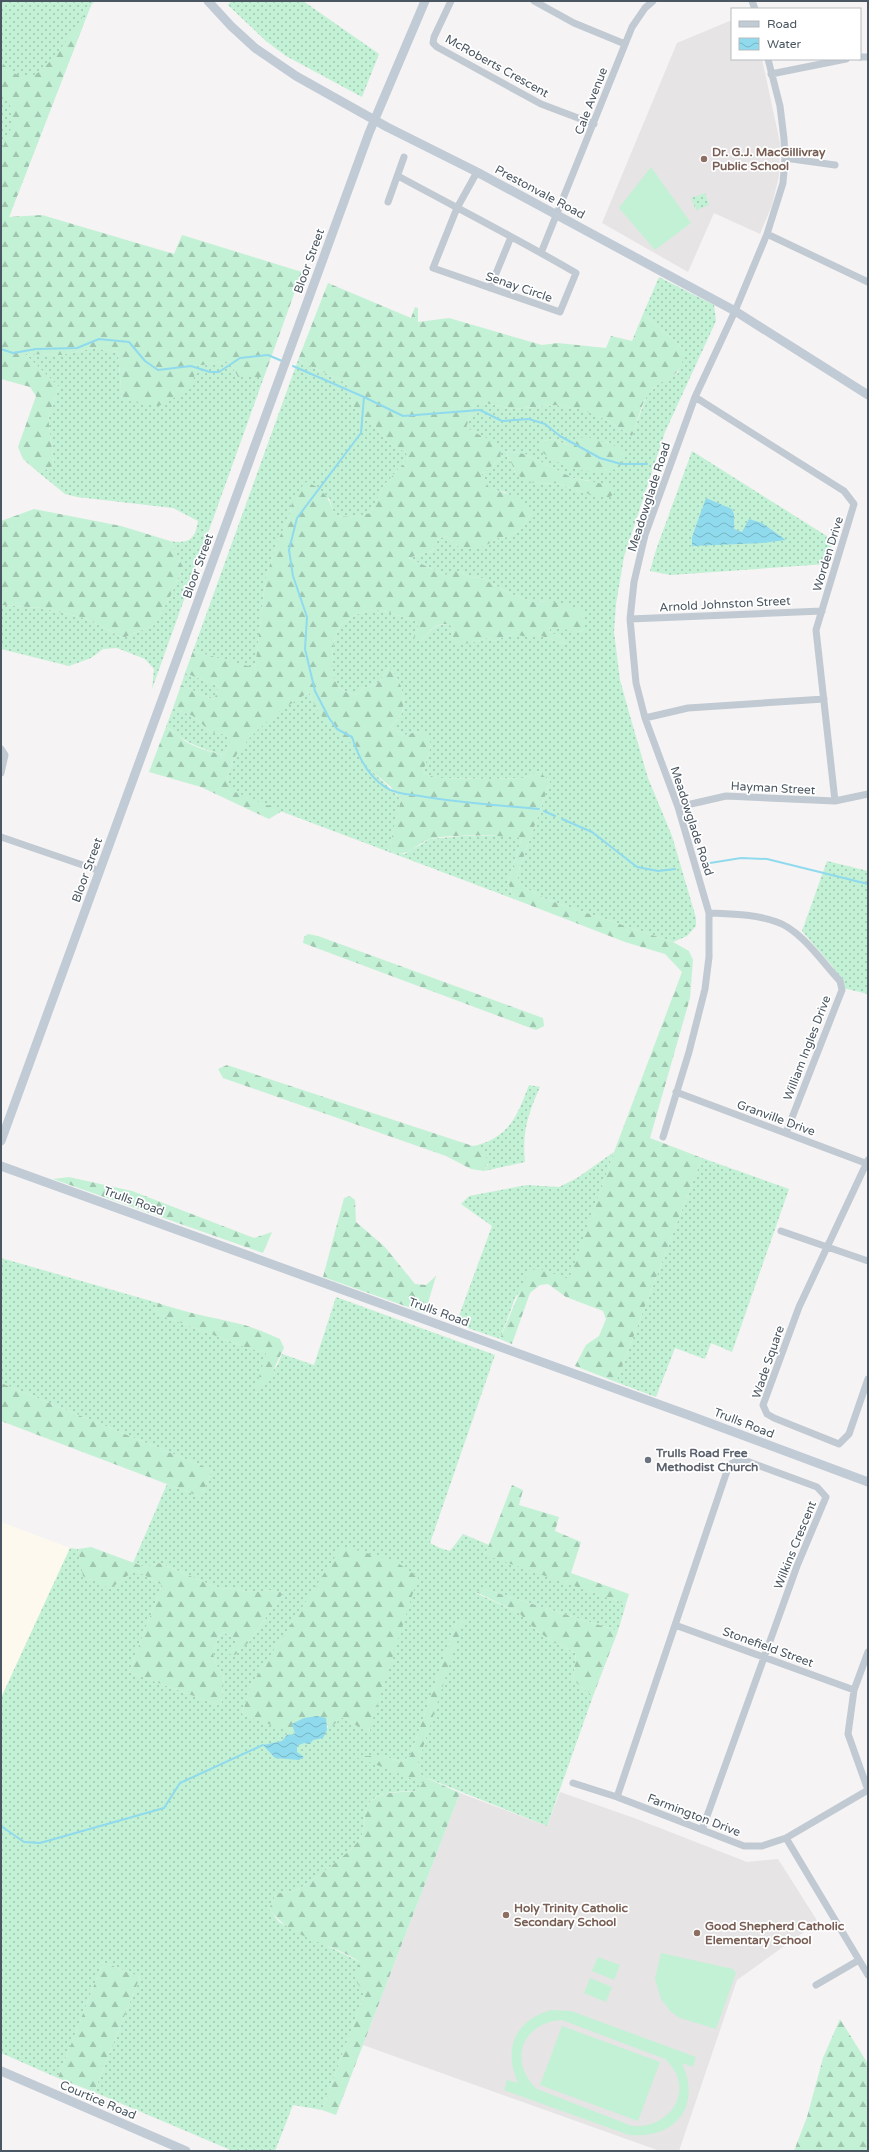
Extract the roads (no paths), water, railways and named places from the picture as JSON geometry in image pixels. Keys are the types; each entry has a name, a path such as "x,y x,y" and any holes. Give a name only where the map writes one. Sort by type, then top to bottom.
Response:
{"street":[{"name":"Prestonvale Road","path":"208,1 231,26 266,57 296,76 374,120 477,172 735,311 868,395"},
{"name":"Bloor Street","path":"1,1141 374,120 425,1"},
{"name":"McRoberts Crescent","path":"451,1 434,37 433,43 437,47 541,104 594,124"},
{"path":"534,1 574,23 626,44"},
{"name":"Cale Avenue","path":"541,253 558,215 637,18 653,1"},
{"name":"Meadowglade Road","path":"663,1137 705,989 709,957 709,913 678,807 645,718 636,683 630,619 634,582 645,535 695,397 735,311 767,234 783,183 785,158 780,106 768,60"},
{"path":"771,74 841,60"},
{"path":"388,202 404,157"},
{"path":"785,158 835,165"},
{"name":"Senay Circle","path":"457,208 576,273 560,312 433,268 457,208 477,172"},
{"path":"398,176 457,208"},
{"path":"767,234 868,282"},
{"path":"490,288 511,237"},
{"name":"Worden Drive","path":"695,397 844,491 854,504 816,630 835,801"},
{"name":"Arnold Johnston Street","path":"630,619 822,611"},
{"path":"645,718 688,708 824,699"},
{"path":"1,749 5,756 1,773"},
{"name":"Hayman Street","path":"678,807 726,796 835,801 868,794"},
{"path":"1,837 100,871"},
{"name":"William Ingles Drive","path":"709,913 746,914 778,922 801,938 840,981 842,990 786,1133"},
{"name":"Granville Drive","path":"676,1092 868,1162"},
{"name":"Wade Square","path":"868,1162 799,1308 763,1405 767,1414 774,1418 839,1444 849,1434 868,1379"},
{"name":"Trulls Road","path":"1,1166 691,1416 868,1482"},
{"path":"781,1231 829,1246 868,1261"},
{"name":"Wilkins Crescent","path":"617,1797 729,1465 741,1459 817,1487 826,1497 797,1566 702,1830"},
{"name":"Stonefield Street","path":"675,1625 854,1690"},
{"path":"868,1652 854,1690 848,1734 868,1790"},
{"name":"Farmington Drive","path":"573,1783 617,1797 744,1846 762,1846 786,1838 868,1790"},
{"path":"786,1838 868,1975"},
{"path":"816,1985 859,1960"},
{"name":"Courtice Road","path":"1,2071 186,2151"}],"water":[{"path":"706,498 732,509 734,515 734,529 742,532 749,519 762,523 786,540 763,543 692,546 692,537"},
{"path":"317,1716 326,1718 327,1730 323,1738 313,1740 310,1744 304,1743 297,1746 297,1752 304,1757 299,1760 275,1758 263,1745 282,1741 287,1735 295,1734 292,1724 304,1718"}],"waterway":[{"path":"1,349 13,353 36,349 77,348 99,339 129,342 145,361 158,370 191,366 210,372 219,372 240,358 268,355 282,361"},
{"path":"293,366 403,416 480,410 502,421 529,419 545,424 560,436 600,458 621,464 647,464"},
{"path":"364,397 361,433 297,518 289,550 293,576 307,617 305,649 315,691 329,718 337,729 352,737 364,765 379,782 389,789 402,793 449,800 539,809"},
{"path":"544,811 555,816"},
{"path":"562,819 592,832 637,867 658,871 675,869"},
{"path":"710,863 741,858 767,859 868,884"},
{"path":"1,1826 24,1842 40,1843 164,1808 180,1783 263,1745"}],"place":[{"name":"Dr. G.J. MacGillivray Public School","path":"704,159"},
{"name":"Trulls Road Free Methodist Church","path":"648,1460"},
{"name":"Holy Trinity Catholic Secondary School","path":"506,1915"},
{"name":"Good Shepherd Catholic Elementary School","path":"697,1933"}]}
